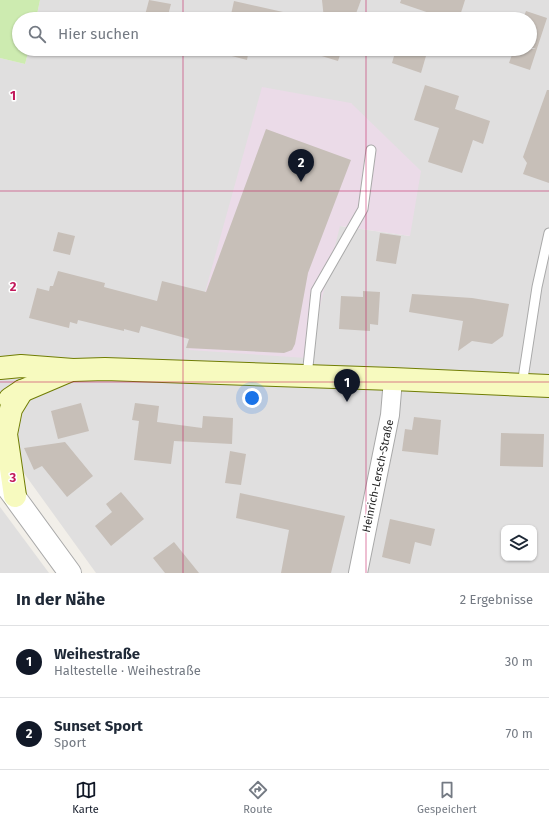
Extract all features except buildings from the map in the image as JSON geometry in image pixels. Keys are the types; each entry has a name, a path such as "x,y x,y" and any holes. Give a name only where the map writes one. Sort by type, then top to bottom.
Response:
{"main road":[{"path":"0,368 21,366 73,370 104,369 549,386"},
{"path":"0,405 22,391 73,370"},
{"path":"15,496 6,434 11,409 22,391"}],"street":[{"name":"Heinrich-Lersch-Straße","path":"358,573 390,415 393,379"},
{"path":"0,477 70,573"}],"lane":[{"path":"307,376 316,291 363,209 372,150"},
{"path":"522,385 537,287 549,232"}],"shaded area":[{"path":"40,0 549,0 549,573 96,573 0,440 0,58 25,64 27,56 537,56 537,12 37,12","holes":["351,103 410,236 340,226"]},
{"path":"262,87 351,103 421,171 410,236 340,226 307,358 189,350"},
{"path":"0,507 49,573 0,573"}],"green space":[{"path":"0,0 40,0 37,12 12,12 12,56 27,56 25,64 0,58"}],"place":[{"name":"Sunset Sport","path":"301,182"},
{"name":"Weihestraße","path":"347,402"}]}
